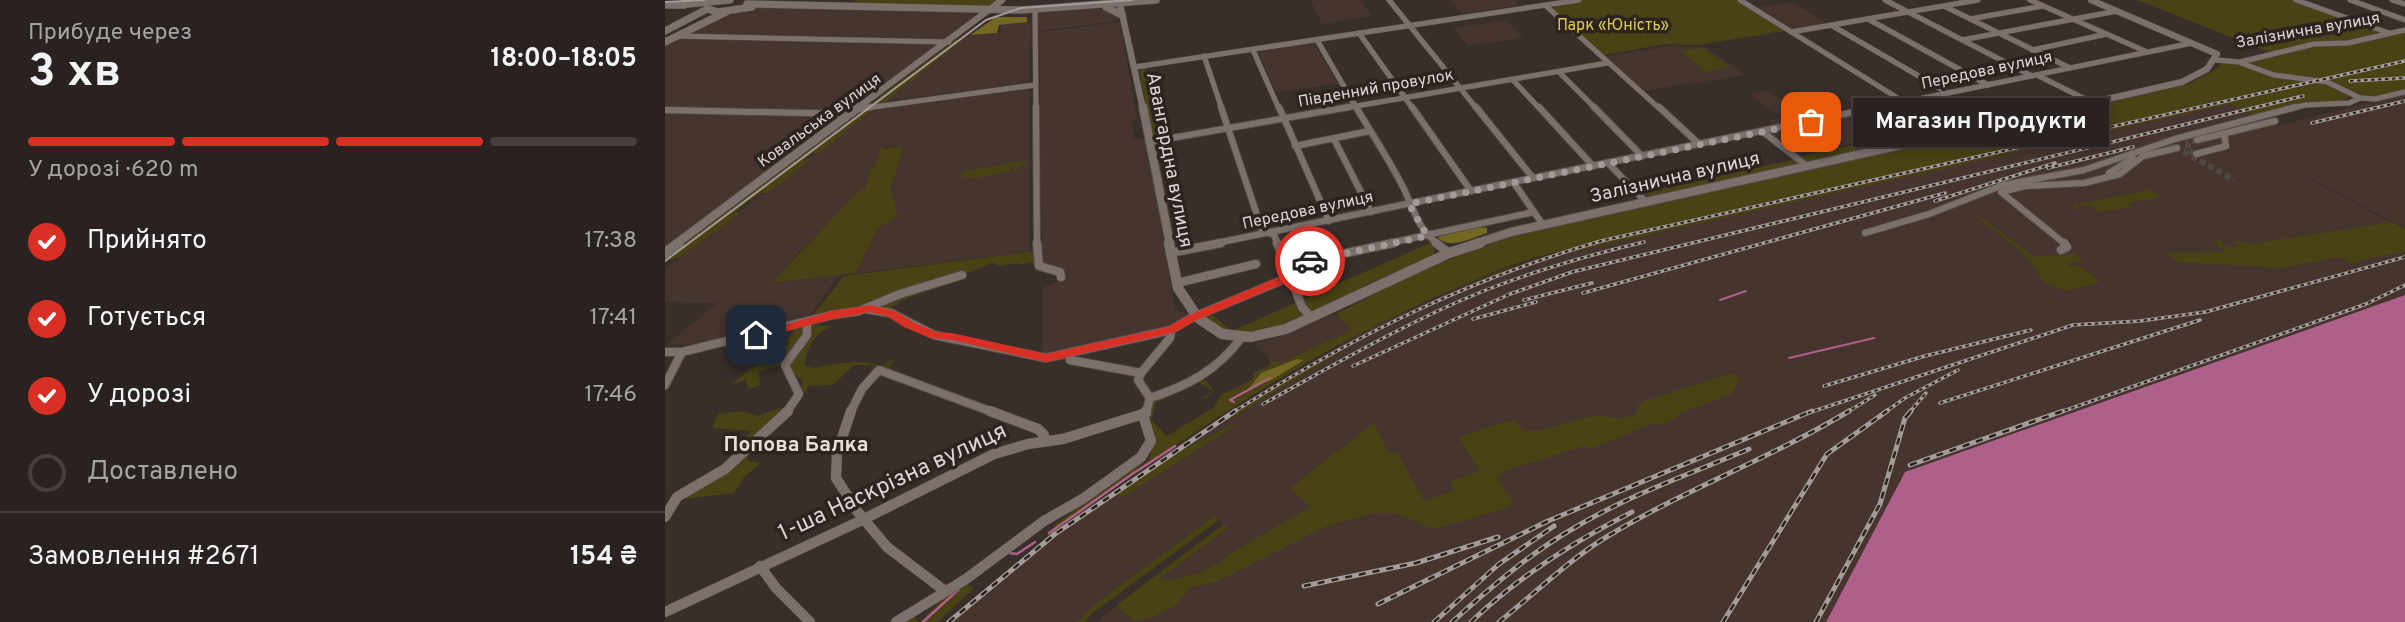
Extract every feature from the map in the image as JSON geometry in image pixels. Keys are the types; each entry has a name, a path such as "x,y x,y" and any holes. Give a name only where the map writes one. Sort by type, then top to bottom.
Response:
{"main road":[{"path":"665,5 728,0"},
{"path":"665,31 728,0"},
{"path":"681,5 715,12 769,5 1035,10 1156,0"},
{"path":"665,42 748,1 769,5"},
{"path":"681,5 699,9 697,15"},
{"path":"1103,6 1122,15"}],"street":[{"name":"Ковальська вулиця","path":"665,253 1002,0"},
{"path":"1389,0 1533,178"},
{"path":"1135,66 1578,0"},
{"path":"1740,0 1904,103"},
{"path":"1885,0 2093,103"},
{"path":"1791,32 1978,0"},
{"path":"2030,0 2147,52"},
{"path":"2091,0 2274,75 2327,82 2360,98 2375,99 2405,92"},
{"path":"2296,0 2390,33"},
{"path":"2350,0 2405,20"},
{"path":"2392,0 2405,4"},
{"name":"Авангардна вулиця","path":"1120,4 1135,66 1177,283 1187,306 1196,317"},
{"path":"1546,6 1607,64 1699,144"},
{"path":"1944,6 2070,68"},
{"path":"1970,19 2043,6"},
{"path":"1035,10 1037,262 1039,266 1060,272 1061,277"},
{"path":"1962,40 2117,10"},
{"path":"1868,19 1988,85"},
{"path":"1831,25 1948,93"},
{"name":"Залізнична вулиця","path":"2215,60 2239,62 2313,44 2349,43 2405,30"},
{"path":"1359,33 1471,191"},
{"path":"2032,50 2107,34"},
{"path":"676,36 949,42"},
{"path":"1317,40 1408,197 1409,204 1427,236 1449,253"},
{"name":"Передова вулиця","path":"1170,253 2192,43"},
{"name":"Залізнична вулиця","path":"1196,317 1218,334 1241,338 1271,334 1449,253 1511,232 2093,103 2194,78 2215,60 2217,54 2206,48"},
{"path":"1253,50 1329,221"},
{"path":"1204,57 1262,230 1274,236 1302,307 1311,317"},
{"name":"Південний провулок","path":"1150,142 1607,64"},
{"path":"1559,72 1643,156"},
{"path":"1513,80 1593,166"},
{"path":"665,110 856,112 1034,85"},
{"path":"1865,233 1929,214 2003,185 2084,170 2175,139 2306,106 2349,103 2360,98"},
{"path":"1860,112 1910,144"},
{"path":"2197,140 2276,121"},
{"path":"1295,146 1370,131"},
{"path":"1762,131 1807,166"},
{"path":"2196,154 2226,146 2224,133"},
{"path":"1334,139 1371,212"},
{"path":"2096,177 2115,171 2126,161 2173,145 2175,139"},
{"path":"2061,250 2067,247 2060,238 2001,192 2025,186 2075,185 2100,179 2127,170 2143,156 2177,148"},
{"path":"1608,163 1646,202"},
{"path":"1514,183 1543,225"},
{"path":"1286,267 1534,212"},
{"path":"1177,283 1256,264"},
{"path":"665,352 683,352 865,309 900,294 962,275"},
{"path":"865,309 887,311 935,335 952,336 1041,358 1171,330 1290,277"},
{"path":"665,517 677,497 726,469 793,405 799,394 785,365 807,335 807,322"},
{"path":"896,622 1084,498 1144,454 1151,441 1144,418 1150,398 1138,380 1172,335 1171,330"},
{"path":"1150,398 1201,376 1226,356 1241,338"},
{"path":"665,384 683,352"},
{"path":"1069,353 1070,360 1141,373"},
{"path":"945,591 899,558 840,486 833,465 860,393 871,376 879,370 976,404 1035,428 1044,435 1044,441"},
{"name":"1-ша Наскрізна вулиця","path":"665,611 866,519 991,456 1019,446 1063,439 1146,413"},
{"path":"760,566 776,588 810,622"}],"shaded area":[{"path":"1310,0 1360,0 1372,16 1322,24"},
{"path":"1450,0 1514,0 1519,5 1463,14"},
{"path":"1791,2 1828,23 1794,29 1758,7"},
{"path":"756,7 968,11 978,16 849,111 665,107 665,43 721,16"},
{"path":"1103,8 1112,10 1122,20 1037,31 1037,12"},
{"path":"996,17 1027,17 1027,22 999,25 997,33 970,35"},
{"path":"1506,20 1523,38 1468,46 1453,28"},
{"path":"1031,22 1029,83 881,102 965,36 1000,32 1002,25"},
{"path":"1120,22 1137,119 1131,120 1134,139 1144,138 1175,310 1187,317 1175,327 1042,357 1042,288 1058,282 1063,276 1042,265 1039,32"},
{"path":"1314,43 1338,84 1276,92 1258,51"},
{"path":"1669,46 1705,47 1745,75 1645,91 1606,56"},
{"path":"2317,82 1553,254 1493,274 1405,314 1325,357 1228,417 1230,420 1361,339 1447,296 1555,256 2229,104 2276,126 2405,94 2405,228 2256,150 2405,230 2405,295 1905,472 1826,622 1097,622 1125,599 1135,596 1228,528 1214,516 1096,603 1077,622 945,622 1045,539 1197,432 1372,327 1492,273 1552,254 1600,240","holes":["1233,424 1234,426 1123,497 1115,494 1184,449"]},
{"path":"1030,87 1030,252 856,273 878,228 898,216 889,185 897,170 903,146 883,148 875,166 870,169 865,188 794,257 773,283 839,275 811,314 794,319 788,325 710,344 667,345 717,303 665,302 665,269 873,109"},
{"path":"1767,90 1797,110 1801,109 1818,118 1775,125 1769,121 1781,117 1749,94"},
{"path":"2078,98 2085,101 1910,141 1901,136 2041,106 2045,108 2049,107 2046,105"},
{"path":"665,111 834,115 842,118 665,250"},
{"path":"1854,114 1865,117 1892,135 1797,155 1766,132"},
{"path":"1487,228 1487,233 1462,242 1449,243 1438,238 1441,235"},
{"path":"2405,295 2405,622 1826,622 1905,472"},
{"path":"1329,315 1336,315 1352,329 1295,359 1281,363 1273,360 1269,362 1269,358 1254,344 1292,333"},
{"path":"1297,359 1304,360 1273,379 1248,390 1261,373"}],"green space":[{"path":"856,0 999,0 986,6 849,4"},
{"name":"Парк «Юність»","path":"1583,0 1736,0 1785,31 1698,45 1665,44 1604,55 1552,9"},
{"path":"2137,0 2295,0 2383,33 2345,42 2271,53"},
{"path":"2405,31 2405,90 2375,97 2363,96 2324,80 2331,77 2299,78 2246,62 2317,45"},
{"path":"963,39 884,103 866,107 955,40"},
{"path":"1703,48 1730,67 1706,72 1680,51"},
{"path":"2223,61 2231,61 2259,72 2314,81 2206,106 2317,82 2347,93 2349,97 2341,102 2305,102 2254,115 2230,104 1555,256 1447,296 1361,339 1229,420 1227,418 1325,357 1405,314 1493,274 1562,251 1533,258 1447,292 1339,345 1236,405 1134,474 1150,456 1152,438 1149,414 1152,406 1161,397 1201,380 1207,381 1214,391 1203,398 1213,391 1198,382 1156,403 1151,420 1167,436 1214,407 1221,395 1253,379 1252,374 1271,364 1269,362 1272,360 1281,363 1351,330 1336,314 1424,269 1515,235 2190,83 2215,70","holes":["2155,118 1587,245 1600,240"]},
{"path":"1147,68 1150,74 1163,137 1161,140 1146,73 1160,140 1153,139 1139,70"},
{"path":"880,109 871,111 818,154 813,153 806,158 812,159 767,193 760,193 735,212 741,212 680,257 665,262 665,256 859,112"},
{"path":"1893,137 1903,142 1808,163 1799,156"},
{"path":"881,146 884,149 903,146 890,185 898,216 878,228 856,273 771,283 858,192 865,188"},
{"path":"1026,160 1016,171 1014,166 1010,166 1010,172 974,178 961,177 962,172"},
{"path":"1792,160 1800,164 1651,199 1643,192"},
{"path":"2152,190 2161,197 2128,203 2132,207 2100,212 2087,205 2077,205 2081,209 2078,210 2072,205"},
{"path":"1977,217 2035,257 2075,253 2084,260 2066,263 2069,267 2078,265 2100,282 2067,291 2043,282 2023,253"},
{"path":"2392,222 2405,229 2405,252 2352,264 2340,257 2280,268 2179,262 2165,253 2227,252 2212,241 2230,238 2220,241 2229,248 2239,245 2232,240 2252,244"},
{"path":"1432,242 1435,255 1267,332 1225,332 1201,316 1209,312 1232,331"},
{"path":"1036,251 1035,263 1001,266 992,263 899,302 893,306 896,308 891,306 889,311 882,309 881,303 859,311 797,321 812,316 844,276"},
{"path":"811,325 832,326 813,341 804,366 815,366 805,369 854,362 873,363 881,366 908,347 888,362 896,359 886,370 883,368 887,363 880,368 868,363 872,366 854,365 833,385 809,386 798,402 803,381 792,372 789,365 811,334"},
{"path":"802,326 803,335 784,361 777,363 783,364 759,372 760,385 748,389 746,380 733,384 790,343 787,342 795,329 790,329"},
{"path":"873,367 877,370 860,389"},
{"path":"1733,373 1740,380 1731,394 1678,414 1679,417 1659,425 1656,422 1590,449 1584,446 1503,471 1497,478 1512,499 1511,507 1433,529 1396,513 1372,513 1327,526 1216,582 1190,588 1175,606 1150,618 1134,621 1117,606 1224,524 1228,528 1159,579 1187,576 1207,569 1310,507 1290,488 1374,423 1388,452 1398,453 1424,501 1454,490 1451,481 1479,471 1459,437 1507,421 1514,421 1524,430 1532,431 1589,417 1628,417 1635,415 1639,404 1644,401"},
{"path":"790,405 748,441 743,441 751,431 712,428 718,414 744,411 757,416"},
{"path":"1233,424 1235,426 1123,497 1115,494 1184,449"},
{"path":"750,453 747,460 761,463 744,477 734,493 677,500"},
{"path":"1146,456 1147,459 1133,475 1045,539 1056,524"},
{"path":"1214,516 1219,520 1091,614 1086,622 1077,622 1096,603"},
{"path":"964,583 973,587 937,622 919,622 938,604 931,600"},
{"path":"912,614 919,622 899,622"}],"waterway":[{"path":"1720,300 1746,291"},
{"path":"1789,358 1874,338"},
{"path":"1234,402 1230,400 1270,378"},
{"path":"1137,471 1175,446"},
{"path":"1049,533 1135,472"},
{"path":"1009,553 1017,554 1035,542"},
{"path":"923,622 959,589"}],"tunnel":[{"path":"2195,154 2188,150 2188,143 2197,140"},
{"path":"2167,142 2234,180"}],"tram line":[{"path":"665,2 704,0"},
{"path":"665,261 986,20 1021,8 1132,0"}],"railway":[{"path":"1233,412 1321,360 1410,314 1502,274 1601,241 2405,61"},
{"path":"2350,81 2405,78"},
{"path":"1353,366 1510,294 1572,272 2303,96"},
{"path":"2312,123 2405,101"},
{"path":"2048,168 2133,147"},
{"path":"1935,201 2055,163"},
{"path":"1583,293 1945,193"},
{"path":"1263,404 1397,331 1481,292 1562,264 1644,242"},
{"path":"1808,413 2073,325 2140,321 2205,312 2405,257"},
{"path":"1524,300 1592,283"},
{"path":"2058,413 2366,304 2405,285"},
{"path":"1473,319 1536,302"},
{"path":"1940,403 2200,320"},
{"path":"1824,386 1925,356 2031,330"},
{"path":"1884,413 1905,398 1958,370"},
{"path":"1909,413 1926,393"},
{"path":"1846,413 1875,395"},
{"path":"1378,604 1548,521 1812,411"},
{"path":"1499,622 1566,566 1608,536 1849,411"},
{"path":"1723,622 1827,454 1887,411"},
{"path":"1816,622 1880,504 1905,418 1911,411"},
{"path":"1910,465 2063,411"},
{"path":"949,622 1055,534 1233,412"},
{"path":"1452,622 1526,560 1574,528 1638,495 1749,449"},
{"path":"1471,622 1547,561 1632,512"},
{"path":"1434,622 1499,564 1554,526"},
{"path":"1304,586 1416,563 1498,537"}],"way so far":[{"path":"1310,261 1427,236 1409,204 1811,122"}],"place":[{"name":"Магазин Продукти","path":"1811,122"}],"district":[{"name":"Попова Балка","path":"796,445"}],"route":[{"path":"756,335 832,315 870,309 896,315 908,324 935,335 952,336 1046,358 1171,330 1191,318 1290,277 1286,267 1310,261"}]}
